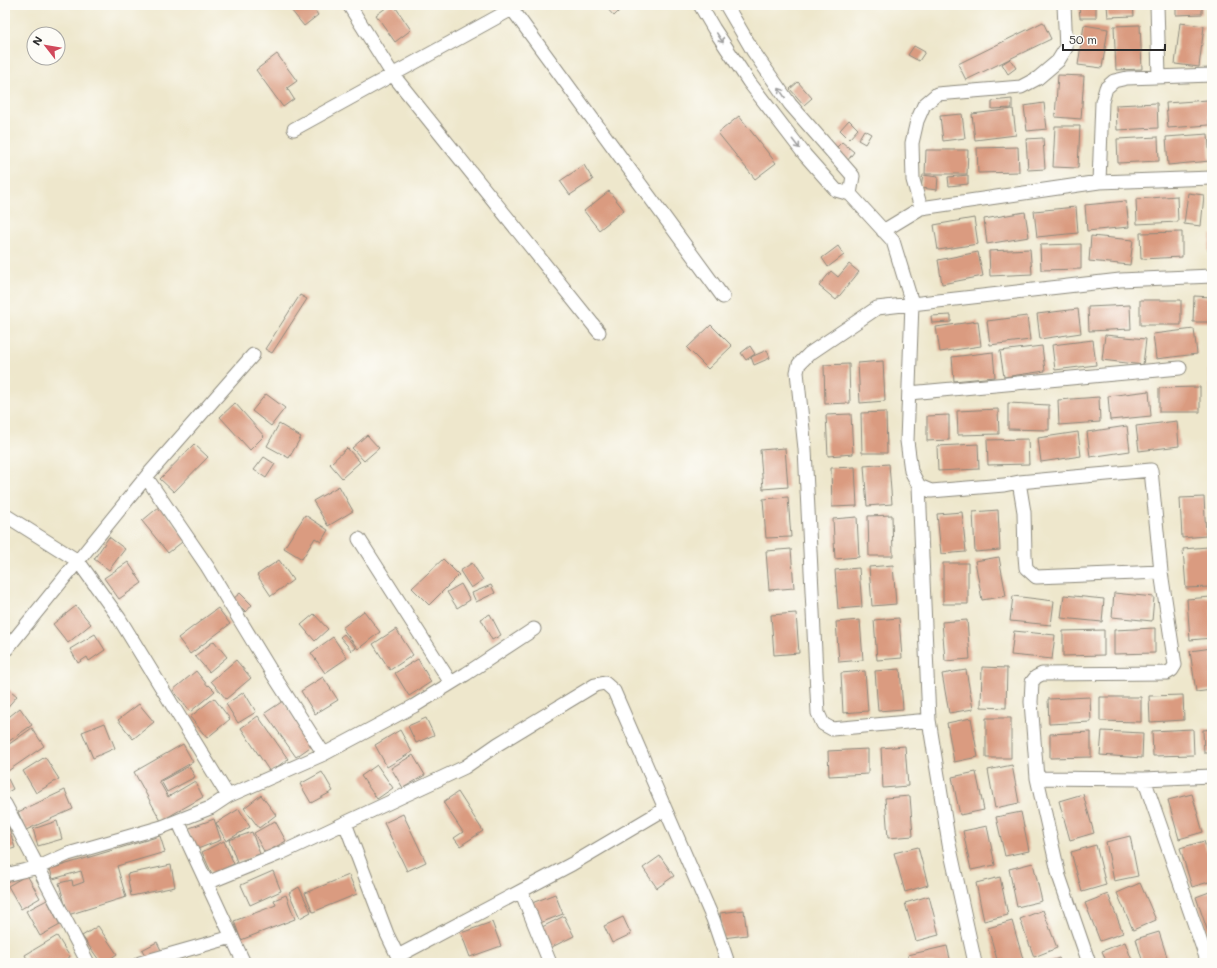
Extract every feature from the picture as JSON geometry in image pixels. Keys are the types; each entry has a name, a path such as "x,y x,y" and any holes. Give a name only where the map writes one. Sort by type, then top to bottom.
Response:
{"street":[{"path":"350,5 393,75 599,332"},
{"path":"700,5 749,82 805,155 836,190 850,194 893,241 912,303 907,441 911,472 919,486 929,720 949,844 975,963"},
{"path":"726,5 753,51 790,104 853,176 850,194"},
{"path":"921,208 913,180 912,143 917,121 924,105 937,94 1021,88 1038,78 1058,61 1066,48 1064,5"},
{"path":"1157,5 1159,77"},
{"path":"294,129 516,7 723,297"},
{"path":"735,60 753,51"},
{"path":"1099,182 1102,102 1106,88 1114,81 1127,78 1212,75"},
{"path":"883,231 921,208 1099,182 1212,178"},
{"path":"929,720 832,729 823,724 818,713 805,449 798,372 799,364 809,354 877,308 1120,280 1212,276"},
{"path":"5,651 146,477 253,355"},
{"path":"909,393 1180,368"},
{"path":"919,486 931,491 1151,470 1161,572 1175,665 1167,674 1042,674 1036,677 1032,682 1031,702 1037,778 1059,876 1090,963"},
{"path":"146,477 207,566 274,676 324,754"},
{"path":"1019,482 1024,512 1026,568 1036,577 1161,572"},
{"path":"5,514 78,561 119,618 228,796"},
{"path":"359,539 451,683"},
{"path":"5,875 39,867 68,854 162,827 210,808 228,796 324,754 414,706 534,629"},
{"path":"207,882 281,853 466,767 498,744 536,720 595,685 605,683 614,691 714,920 728,963"},
{"path":"1037,778 1144,779 1212,776"},
{"path":"1144,779 1208,963"},
{"path":"5,804 88,963"},
{"path":"345,824 387,934 399,960 572,864 665,808"},
{"path":"178,821 244,963"},
{"path":"521,891 550,963"},
{"path":"140,963 232,937"}],"building":[{"path":"287,5 311,5 318,15 304,26"},
{"path":"390,5 394,5 411,30 395,42 376,15"},
{"path":"604,5 625,5 614,16"},
{"path":"1079,5 1096,5 1096,18 1080,18"},
{"path":"1107,5 1137,6 1133,6 1134,16 1108,17"},
{"path":"1176,5 1202,5 1202,14 1176,15"},
{"path":"1210,5 1212,5 1212,12 1209,11"},
{"path":"1043,22 1051,39 966,80 958,64"},
{"path":"1180,23 1204,26 1199,67 1175,64"},
{"path":"1084,25 1108,29 1102,68 1078,65"},
{"path":"1140,25 1142,69 1116,70 1114,26"},
{"path":"914,46 925,52 919,61 908,55"},
{"path":"277,54 297,81 287,88 294,99 283,107 256,70"},
{"path":"1010,59 1016,68 1008,74 1002,64"},
{"path":"1058,75 1084,76 1081,119 1055,117"},
{"path":"798,82 812,98 804,105 790,89"},
{"path":"1012,99 1012,108 992,109 992,101"},
{"path":"1208,100 1209,125 1168,128 1166,103"},
{"path":"1044,103 1047,129 1027,131 1024,106"},
{"path":"1157,103 1158,128 1117,130 1116,105"},
{"path":"1013,109 1016,135 975,140 972,114"},
{"path":"962,114 965,138 943,141 940,116"},
{"path":"739,116 776,163 755,179 718,133"},
{"path":"849,120 858,129 849,139 840,130"},
{"path":"1055,126 1080,126 1078,168 1053,167"},
{"path":"864,130 871,134 865,144 858,140"},
{"path":"1208,134 1210,161 1168,165 1166,137"},
{"path":"1158,137 1159,161 1118,163 1117,139"},
{"path":"1043,138 1045,169 1028,170 1026,139"},
{"path":"842,142 854,152 848,160 835,149"},
{"path":"1018,147 1019,172 978,173 977,148"},
{"path":"926,150 968,150 967,174 925,174"},
{"path":"584,165 593,180 570,195 560,181"},
{"path":"923,175 938,177 937,190 921,188"},
{"path":"968,175 968,184 949,186 948,177"},
{"path":"609,191 624,210 599,230 584,211"},
{"path":"1188,193 1204,195 1201,226 1184,224"},
{"path":"1177,196 1178,222 1137,224 1136,199"},
{"path":"1126,201 1129,227 1087,231 1085,205"},
{"path":"1076,207 1078,233 1037,237 1034,211"},
{"path":"1025,212 1029,237 987,244 984,219"},
{"path":"974,218 978,244 938,250 934,225"},
{"path":"1182,232 1182,257 1141,259 1140,233"},
{"path":"1212,235 1212,252 1208,251"},
{"path":"1091,236 1133,240 1130,265 1089,261"},
{"path":"1081,244 1081,269 1041,270 1040,245"},
{"path":"838,246 844,255 828,267 822,258"},
{"path":"1030,249 1032,274 990,276 989,251"},
{"path":"978,252 983,276 942,284 938,260"},
{"path":"849,264 859,272 836,300 819,286 831,271 838,277"},
{"path":"300,295 307,299 272,353 265,349"},
{"path":"1194,296 1212,297 1212,322 1193,322"},
{"path":"1140,300 1181,300 1181,325 1140,325"},
{"path":"1130,305 1131,329 1089,331 1088,307"},
{"path":"1078,309 1081,333 1040,339 1037,314"},
{"path":"951,315 951,322 932,323 931,316"},
{"path":"1027,316 1030,340 990,345 987,321"},
{"path":"978,321 981,346 940,352 936,327"},
{"path":"711,325 732,346 708,369 687,348"},
{"path":"1194,329 1197,354 1156,359 1153,334"},
{"path":"1105,335 1146,339 1143,365 1102,360"},
{"path":"1093,340 1096,365 1055,370 1052,345"},
{"path":"750,346 755,354 746,360 741,353"},
{"path":"1042,346 1045,371 1004,377 1000,351"},
{"path":"767,350 770,358 754,365 751,357"},
{"path":"993,352 995,377 954,381 952,357"},
{"path":"883,361 885,401 860,403 858,363"},
{"path":"849,364 850,403 825,404 824,365"},
{"path":"1209,368 1212,368 1212,407 1211,407"},
{"path":"1200,387 1200,412 1159,412 1159,388"},
{"path":"1149,391 1151,416 1110,420 1108,396"},
{"path":"266,394 285,408 271,426 252,411"},
{"path":"1099,397 1100,422 1059,425 1058,400"},
{"path":"235,403 264,436 250,450 220,417"},
{"path":"1008,403 1049,405 1049,430 1008,429"},
{"path":"998,409 999,434 958,435 957,411"},
{"path":"886,412 887,453 862,453 861,413"},
{"path":"851,414 853,454 828,456 826,415"},
{"path":"949,415 949,440 927,441 927,416"},
{"path":"1177,421 1179,446 1139,451 1136,426"},
{"path":"279,424 301,437 289,458 267,446"},
{"path":"1127,426 1130,451 1090,457 1087,432"},
{"path":"1078,432 1081,456 1041,462 1038,438"},
{"path":"367,435 379,448 364,461 352,448"},
{"path":"1028,439 1029,464 988,465 987,440"},
{"path":"194,444 208,457 174,492 160,479"},
{"path":"978,444 979,469 938,471 937,446"},
{"path":"347,448 360,462 342,478 330,464"},
{"path":"785,448 788,487 763,489 760,450"},
{"path":"264,457 275,464 266,478 254,470"},
{"path":"889,464 892,504 867,506 864,466"},
{"path":"855,467 857,506 832,507 831,468"},
{"path":"339,486 353,511 328,526 313,501"},
{"path":"788,497 791,537 766,538 763,499"},
{"path":"1204,497 1206,536 1182,538 1180,498"},
{"path":"160,506 186,539 168,553 142,521"},
{"path":"998,510 1000,550 975,552 973,512"},
{"path":"962,512 966,552 941,554 937,514"},
{"path":"305,515 328,530 321,542 315,538 302,559 284,548"},
{"path":"892,515 893,556 869,556 868,516"},
{"path":"857,517 859,557 835,559 833,519"},
{"path":"109,537 125,549 109,570 94,559"},
{"path":"1208,547 1210,587 1186,588 1183,549"},
{"path":"791,549 794,588 769,590 766,551"},
{"path":"999,557 1006,596 982,600 975,561"},
{"path":"443,559 459,575 429,605 412,588"},
{"path":"279,560 293,580 271,596 257,575"},
{"path":"128,562 142,583 119,599 104,578"},
{"path":"472,563 483,580 471,588 460,571"},
{"path":"943,563 968,563 968,604 943,604"},
{"path":"893,565 896,604 872,606 869,567"},
{"path":"859,568 862,607 838,609 835,570"},
{"path":"461,584 470,600 457,608 447,592"},
{"path":"491,585 495,593 476,602 472,593"},
{"path":"240,593 252,605 246,612 233,599"},
{"path":"1114,593 1154,597 1152,621 1112,617"},
{"path":"1064,595 1104,599 1102,622 1061,618"},
{"path":"1013,596 1054,601 1051,625 1010,621"},
{"path":"1211,597 1212,638 1190,640 1187,599"},
{"path":"76,606 91,624 68,643 53,624"},
{"path":"218,608 230,624 190,654 178,638"},
{"path":"364,611 380,632 358,649 342,628"},
{"path":"796,613 799,653 774,655 771,615"},
{"path":"314,614 328,629 315,641 301,625"},
{"path":"490,614 501,635 492,640 481,619"},
{"path":"899,618 902,658 877,660 874,620"},
{"path":"860,620 863,660 839,662 836,622"},
{"path":"967,620 970,659 945,661 942,622"},
{"path":"1155,628 1155,653 1114,654 1114,630"},
{"path":"396,629 413,655 390,670 373,644"},
{"path":"1104,630 1104,655 1063,656 1063,631"},
{"path":"1014,631 1055,635 1052,659 1011,655"},
{"path":"95,634 105,650 89,661 87,657 78,663 70,649"},
{"path":"344,634 356,648 352,651 340,637"},
{"path":"333,637 347,658 325,673 311,653"},
{"path":"214,641 227,657 209,672 195,656"},
{"path":"1212,648 1212,690 1196,692 1190,651"},
{"path":"418,659 431,682 409,696 395,673"},
{"path":"236,660 251,678 226,699 211,681"},
{"path":"982,667 1007,668 1006,708 981,707"},
{"path":"900,669 903,709 878,711 875,671"},
{"path":"966,670 973,709 949,713 942,674"},
{"path":"196,671 208,686 209,685 215,691 190,712 173,690"},
{"path":"865,671 868,711 843,713 841,673"},
{"path":"323,677 338,700 315,714 301,691"},
{"path":"5,686 17,696 5,710"},
{"path":"244,692 256,712 238,723 226,704"},
{"path":"1183,695 1184,720 1150,722 1149,696"},
{"path":"1090,697 1091,722 1049,724 1048,699"},
{"path":"1100,697 1141,697 1141,722 1100,721"},
{"path":"214,698 230,719 207,738 190,717"},
{"path":"283,701 313,745 296,757 265,713"},
{"path":"139,704 154,722 133,739 118,720"},
{"path":"20,708 32,725 5,744 5,720"},
{"path":"258,716 288,759 270,772 241,728"},
{"path":"426,718 434,735 416,743 408,726"},
{"path":"971,718 978,757 954,762 947,723"},
{"path":"986,718 1011,718 1011,758 986,758"},
{"path":"105,723 115,748 93,758 82,732"},
{"path":"32,728 44,746 5,773 5,747"},
{"path":"1193,729 1194,755 1153,756 1152,731"},
{"path":"1212,729 1212,753 1204,753 1203,730"},
{"path":"400,730 412,752 387,767 375,745"},
{"path":"1102,731 1143,733 1142,758 1100,755"},
{"path":"1091,732 1091,757 1050,758 1050,734"},
{"path":"183,744 193,762 159,781 168,797 195,781 203,797 161,821 134,772"},
{"path":"905,746 908,786 883,788 881,748"},
{"path":"868,749 868,774 829,776 828,751"},
{"path":"413,755 425,775 403,788 391,768"},
{"path":"45,757 59,779 36,793 23,771"},
{"path":"377,765 393,788 377,799 361,776"},
{"path":"1012,765 1019,803 995,808 988,770"},
{"path":"189,766 195,777 167,792 161,781"},
{"path":"322,772 333,791 311,803 300,784"},
{"path":"976,772 984,810 960,815 952,777"},
{"path":"8,779 13,789 6,793 5,781"},
{"path":"65,790 73,809 26,830 18,812"},
{"path":"458,792 483,831 460,846 454,838 463,832 443,802"},
{"path":"1083,794 1094,833 1070,840 1059,801"},
{"path":"1192,794 1203,832 1179,839 1168,800"},
{"path":"261,795 276,815 259,828 244,808"},
{"path":"910,796 913,836 888,838 885,798"},
{"path":"239,809 250,827 226,841 216,823"},
{"path":"1021,812 1029,851 1005,856 996,817"},
{"path":"403,814 426,862 407,871 384,823"},
{"path":"214,819 221,840 195,850 187,829"},
{"path":"57,821 62,839 38,846 33,829"},
{"path":"275,821 286,841 265,853 254,833"},
{"path":"987,826 995,865 971,870 963,831"},
{"path":"9,828 15,848 5,851 5,829"},
{"path":"252,832 260,854 237,862 229,840"},
{"path":"160,836 165,852 117,866 126,897 68,915 59,883 72,880 73,886 84,882 81,871 53,879 50,869"},
{"path":"1130,836 1138,876 1114,881 1106,842"},
{"path":"224,841 234,864 212,874 202,852"},
{"path":"1204,841 1212,869 1212,881 1192,887 1180,848"},
{"path":"1096,845 1106,885 1082,892 1071,852"},
{"path":"918,847 928,885 905,892 894,853"},
{"path":"660,856 674,876 657,888 643,868"},
{"path":"1033,863 1042,901 1017,907 1009,869"},
{"path":"171,865 175,887 131,896 127,874"},
{"path":"273,871 281,891 250,905 241,885"},
{"path":"27,875 40,898 21,909 8,886"},
{"path":"349,875 357,894 313,912 305,893"},
{"path":"1000,877 1008,915 984,921 976,883"},
{"path":"1140,883 1156,920 1133,930 1117,893"},
{"path":"299,887 311,912 300,918 289,893"},
{"path":"1212,891 1212,934 1209,935 1196,897"},
{"path":"555,894 563,914 540,923 532,903"},
{"path":"1108,894 1123,933 1100,941 1085,903"},
{"path":"286,895 295,919 241,940 234,921 276,905 274,900"},
{"path":"929,896 939,935 916,941 905,903"},
{"path":"47,900 60,925 40,936 26,911"},
{"path":"744,910 747,935 723,938 720,913"},
{"path":"1043,910 1057,948 1034,957 1020,919"},
{"path":"564,916 574,936 550,948 540,928"},
{"path":"623,917 631,934 612,943 604,926"},
{"path":"1012,921 1023,959 1008,963 998,963 988,928"},
{"path":"492,922 501,946 470,957 461,933"},
{"path":"98,926 117,954 104,963 101,963 82,936"},
{"path":"1159,932 1169,963 1143,963 1136,939"},
{"path":"57,936 70,957 60,963 29,963 25,955"},
{"path":"157,942 162,952 148,960 142,950"},
{"path":"1125,942 1133,963 1107,963 1102,951"},
{"path":"947,946 951,963 910,963 908,955"},
{"path":"1059,958 1061,963 1045,963"},
{"path":"80,959 82,963 71,963"}]}
